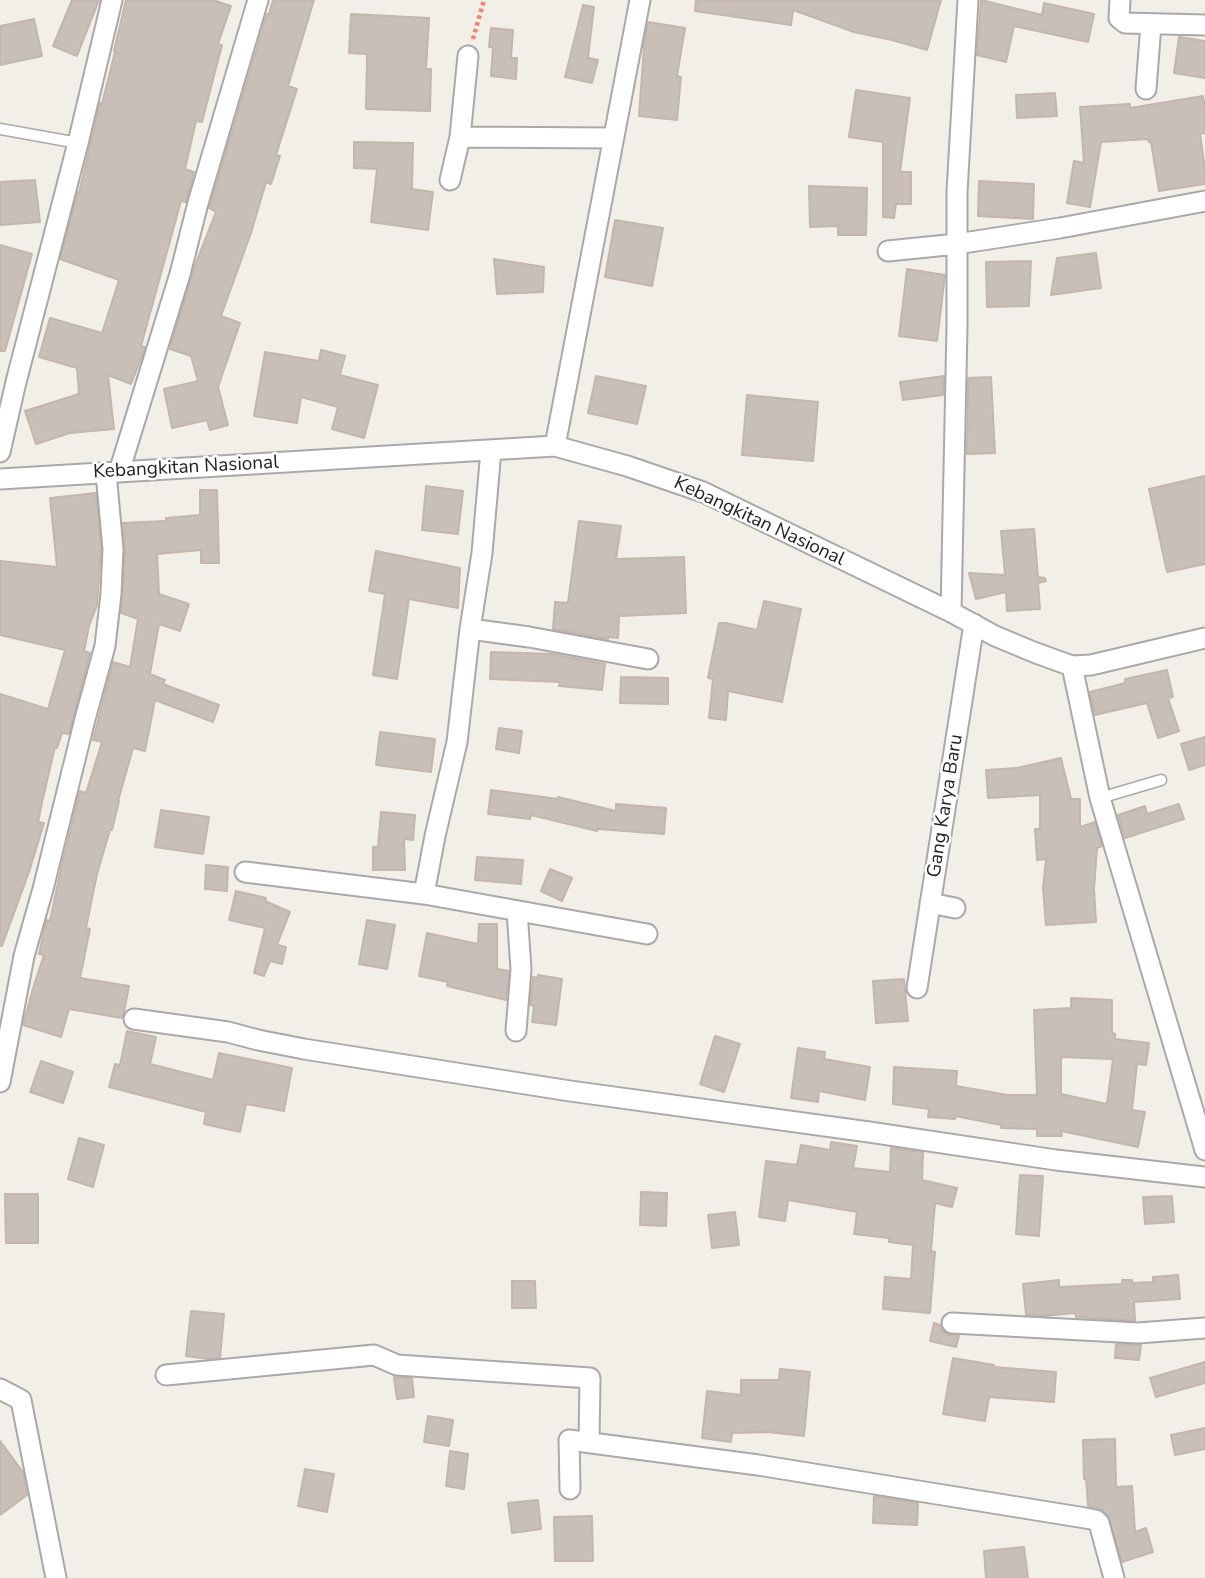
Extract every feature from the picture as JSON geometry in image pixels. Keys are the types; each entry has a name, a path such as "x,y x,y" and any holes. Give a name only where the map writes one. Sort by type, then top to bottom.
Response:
{"street":[{"path":"0,452 112,0"},
{"path":"0,1082 24,956 105,646 113,549 112,472 180,274 198,203 258,0"},
{"path":"555,446 640,0"},
{"path":"951,612 957,192 968,0"},
{"path":"1120,0 1119,18 1125,23 1205,25"},
{"path":"1146,89 1151,24"},
{"path":"450,180 460,137 468,56"},
{"path":"460,137 613,138"},
{"path":"888,251 957,244 1060,228 1205,201"},
{"name":"Kebangkitan Nasional","path":"0,479 555,446 627,466 703,492 1005,640 1072,666 1091,666 1205,638"},
{"path":"424,894 457,742 482,553 491,450"},
{"name":"Gang Karya Baru","path":"917,988 974,624"},
{"path":"470,629 648,659"},
{"path":"1072,666 1100,798 1205,1150"},
{"path":"245,872 424,894 647,934"},
{"path":"930,903 954,908"},
{"path":"516,1031 521,969 517,911"},
{"path":"134,1019 228,1032 304,1049 570,1091 1056,1160 1205,1177"},
{"path":"953,1323 1138,1333 1205,1328"},
{"path":"166,1375 374,1355 397,1365 590,1378 589,1442"},
{"path":"0,1389 21,1400 56,1578"},
{"path":"570,1489 569,1440 758,1465 1096,1520 1114,1578"}],"lane":[{"path":"0,129 78,143"},
{"path":"1100,798 1161,780"}],"path":[{"path":"468,56 484,0"}],"building":[{"path":"72,0 99,0 77,56 53,46"},
{"path":"126,0 213,0 231,6 218,44 222,45 202,122 196,121 185,169 194,172 186,202 181,201 141,346 145,347 143,354 131,384 108,375 114,429 70,433 36,444 25,411 79,394 77,368 39,357 50,318 102,333 119,280 60,259 100,103 102,104"},
{"path":"273,0 314,0 288,86 297,89 276,155 280,156 271,184 266,182 221,316 240,323 218,387 228,425 210,430 207,420 172,428 164,389 198,381 191,356 170,349 195,265 216,212 209,208"},
{"path":"696,0 941,0 927,50 854,32 793,10 791,25 695,11"},
{"path":"981,0 1042,15 1044,3 1094,14 1088,42 1014,26 1006,62 977,55"},
{"path":"583,5 594,7 588,58 598,60 592,83 565,77"},
{"path":"351,14 429,18 426,69 431,69 430,111 366,109 367,54 349,53"},
{"path":"34,19 42,56 0,65 0,26"},
{"path":"648,22 685,28 677,76 681,77 677,120 639,116"},
{"path":"491,28 513,30 511,58 517,58 516,79 491,76"},
{"path":"1179,37 1205,41 1205,78 1174,73"},
{"path":"856,90 910,98 900,172 911,172 911,204 896,204 894,218 883,217 883,142 849,137"},
{"path":"1055,93 1057,116 1017,118 1016,95"},
{"path":"1203,96 1205,133 1200,134 1205,184 1159,191 1151,142 1148,139 1101,142 1090,207 1067,203 1074,161 1084,163 1080,107 1130,104 1130,108"},
{"path":"354,142 413,143 412,189 433,192 428,230 371,222 377,169 354,168"},
{"path":"35,180 40,222 0,225 0,182"},
{"path":"979,181 1034,184 1033,219 978,216"},
{"path":"809,186 867,188 866,235 838,235 838,226 810,227"},
{"path":"615,220 663,228 652,286 605,277"},
{"path":"0,245 32,254 5,351 0,351"},
{"path":"1096,253 1101,288 1051,295 1057,258"},
{"path":"494,259 544,267 543,292 497,294"},
{"path":"1031,261 1029,306 987,307 986,262"},
{"path":"907,269 945,275 937,341 899,336"},
{"path":"321,350 345,356 340,375 378,385 364,438 332,429 338,407 301,397 297,423 254,416 265,352 319,361"},
{"path":"596,376 646,386 637,424 588,413"},
{"path":"944,376 943,395 903,400 900,382"},
{"path":"991,377 995,453 967,454 968,378"},
{"path":"747,395 818,402 813,461 742,455"},
{"path":"1205,476 1205,564 1167,572 1149,489"},
{"path":"426,486 463,491 458,534 422,530"},
{"path":"200,490 217,490 219,563 201,563 201,550 157,554 159,594 189,604 180,631 159,624 150,674 165,680 163,684 219,705 213,722 155,700 145,751 133,748 112,830 97,874 86,928 90,929 80,978 129,986 124,1012 122,1018 69,1009 61,1037 23,1025 44,955 39,954 45,926 47,920 50,921 80,791 86,793 102,742 93,740 113,662 130,667 138,619 121,613 125,549 123,523 166,521 166,518 200,515"},
{"path":"96,493 101,549 97,605 84,651 90,653 69,734 62,733 57,748 55,747 38,822 44,823 29,872 0,946 0,694 48,709 65,650 0,635 0,561 57,567 50,498"},
{"path":"579,521 621,526 616,559 684,557 686,613 619,616 618,638 608,639 553,629 555,602 568,603"},
{"path":"1034,529 1038,577 1045,578 1046,581 1038,583 1040,609 1007,611 1006,592 976,599 969,573 1005,575 1001,531"},
{"path":"376,551 460,568 458,608 409,599 397,679 373,675 385,594 369,591"},
{"path":"764,601 801,609 782,702 728,691 726,720 709,718 713,679 708,678 719,623 757,630"},
{"path":"491,652 552,654 605,664 602,690 559,686 560,682 490,679"},
{"path":"1167,670 1173,697 1168,698 1179,731 1158,738 1147,703 1095,715 1090,692 1125,683 1125,679"},
{"path":"621,677 668,678 668,704 620,703"},
{"path":"499,728 522,731 519,753 496,749"},
{"path":"380,732 435,739 431,772 376,765"},
{"path":"1205,737 1205,765 1189,770 1181,744"},
{"path":"1061,758 1071,799 1080,799 1080,827 1095,822 1102,846 1097,848 1094,889 1096,922 1046,925 1043,888 1046,859 1037,860 1035,829 1040,829 1040,795 988,798 986,770 1017,768"},
{"path":"491,790 558,797 616,811 616,804 666,808 664,834 597,831 531,815 530,819 488,814"},
{"path":"1179,804 1184,819 1125,838 1118,815 1145,806 1147,814"},
{"path":"161,810 209,817 203,854 155,847"},
{"path":"381,812 415,815 413,840 404,839 405,870 373,870 373,847 378,847"},
{"path":"477,857 523,860 521,884 475,880"},
{"path":"206,865 228,867 227,891 205,889"},
{"path":"550,869 572,878 562,901 541,891"},
{"path":"236,891 266,898 265,901 290,912 277,945 286,947 282,964 270,961 264,976 254,973 265,928 229,920"},
{"path":"367,920 395,925 387,969 359,964"},
{"path":"479,924 497,924 497,969 509,971 506,1000 447,986 448,982 419,976 427,933 478,944"},
{"path":"538,975 562,979 556,1025 532,1022 534,1006 530,1005 533,977 538,978"},
{"path":"904,979 908,1021 876,1023 873,981"},
{"path":"1071,998 1112,1000 1112,1033 1115,1034 1115,1039 1149,1043 1146,1065 1137,1064 1132,1110 1145,1112 1138,1147 1061,1131 1062,1136 1037,1136 1037,1129 1001,1128 1001,1125 955,1116 955,1119 928,1117 929,1109 893,1104 894,1067 957,1071 956,1086 1008,1095 1037,1095 1034,1010 1071,1008","holes":["1061,1057 1113,1059 1107,1104 1061,1094"]},
{"path":"127,1031 156,1037 150,1064 213,1080 219,1053 292,1068 284,1111 246,1104 240,1132 204,1124 206,1112 109,1087 115,1064 120,1065"},
{"path":"715,1036 740,1044 724,1092 700,1084"},
{"path":"798,1048 825,1052 824,1059 870,1067 865,1100 819,1091 818,1102 791,1098"},
{"path":"41,1061 73,1072 63,1103 30,1092"},
{"path":"79,1138 104,1145 93,1187 68,1179"},
{"path":"831,1142 857,1146 853,1168 890,1172 891,1148 923,1152 922,1180 957,1188 952,1207 935,1203 931,1251 935,1252 930,1313 883,1309 885,1277 911,1279 913,1245 889,1242 889,1238 854,1234 857,1212 788,1200 785,1221 759,1217 766,1161 797,1165 801,1145 830,1150"},
{"path":"1020,1175 1043,1176 1039,1236 1016,1234"},
{"path":"641,1192 667,1193 666,1226 640,1225"},
{"path":"5,1194 38,1194 38,1243 6,1243"},
{"path":"1172,1196 1174,1222 1145,1224 1143,1197"},
{"path":"735,1212 739,1245 712,1248 708,1215"},
{"path":"1178,1275 1180,1299 1134,1302 1135,1321 1076,1317 1075,1313 1026,1315 1023,1284 1059,1280 1059,1287 1122,1284 1122,1280 1132,1280 1132,1283 1153,1282 1153,1277"},
{"path":"512,1281 535,1281 536,1308 512,1308"},
{"path":"191,1311 224,1314 220,1358 186,1356"},
{"path":"934,1323 940,1325 946,1334 959,1336 956,1347 930,1341"},
{"path":"1116,1344 1141,1345 1139,1360 1115,1358"},
{"path":"953,1358 994,1367 1056,1372 1054,1402 989,1397 985,1421 943,1414"},
{"path":"1205,1362 1205,1383 1156,1397 1150,1378"},
{"path":"780,1369 810,1372 804,1436 768,1432 732,1433 731,1442 702,1438 707,1391 741,1395 741,1380 779,1380"},
{"path":"394,1377 412,1378 414,1397 397,1399"},
{"path":"428,1416 453,1420 449,1446 424,1442"},
{"path":"1205,1428 1205,1449 1175,1455 1171,1435"},
{"path":"1115,1439 1116,1487 1132,1486 1135,1532 1146,1528 1153,1552 1122,1562 1108,1515 1099,1508 1088,1506 1084,1479 1083,1440"},
{"path":"0,1441 23,1472 27,1495 0,1515"},
{"path":"450,1451 468,1454 464,1489 446,1486"},
{"path":"305,1469 334,1474 327,1512 298,1506"},
{"path":"874,1496 918,1503 917,1525 873,1523"},
{"path":"538,1500 541,1529 512,1533 508,1503"},
{"path":"592,1516 593,1561 555,1561 554,1517"},
{"path":"1024,1547 1028,1578 986,1578 984,1551"}]}
